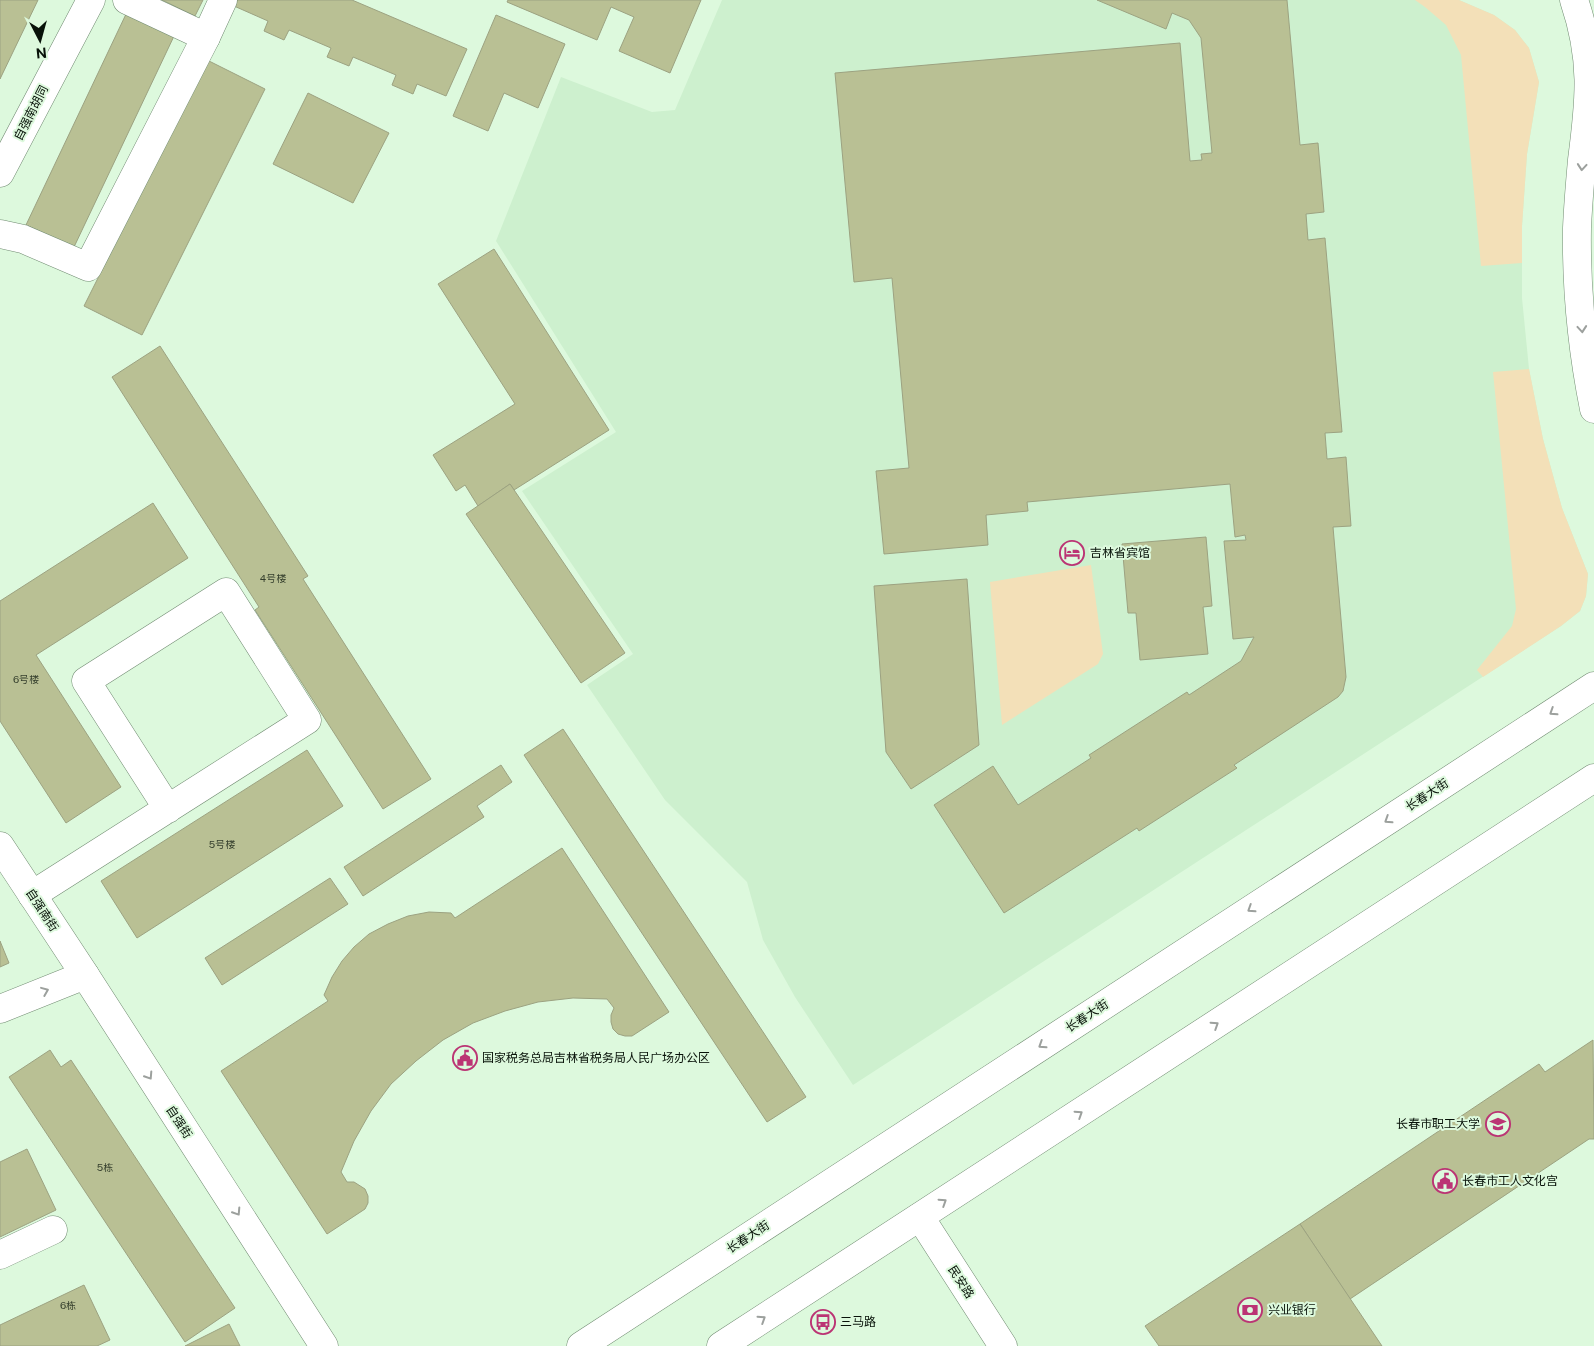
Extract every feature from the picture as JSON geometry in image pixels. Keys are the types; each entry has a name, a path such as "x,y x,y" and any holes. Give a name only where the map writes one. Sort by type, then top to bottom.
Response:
{"main road":[{"name":"自强南胡同","path":"0,173 90,0"},
{"path":"127,0 206,37"},
{"path":"0,234 23,239 88,267 206,37 223,0"},
{"path":"1574,0 1584,18 1591,48 1593,76 1591,109 1582,160 1577,227 1578,295 1585,361 1594,409"},
{"path":"32,895 168,809 307,720 226,592 86,681 168,809"},
{"name":"长春大街","path":"581,1346 1592,686"},
{"path":"721,1346 1594,778"},
{"name":"自强南街","path":"0,846 85,975"},
{"path":"0,1009 85,975"},
{"name":"自强街","path":"85,975 324,1346"},
{"name":"民安路","path":"920,1217 1003,1346"},
{"path":"0,1255 53,1230"}],"shaded area":[{"name":"吉林省宾馆","path":"722,0 1459,0 1494,15 1515,30 1529,48 1539,82 1527,154 1522,226 1522,298 1529,369 1543,439 1562,508 1588,574 1586,596 1580,611 1561,626 853,1085 795,997 763,940 747,882 665,800 587,685 633,654 522,491 616,432 496,241 561,77 652,112 675,110"},
{"path":"1415,0 1459,0 1494,15 1515,30 1529,48 1539,82 1527,154 1522,226 1522,263 1481,266 1461,55 1446,25"},
{"path":"1529,369 1543,439 1562,508 1588,574 1586,596 1580,611 1561,626 1483,677 1477,670 1512,626 1516,609 1493,372"},
{"path":"1091,565 1103,654 1098,664 1002,725 990,582"}],"building":[{"path":"0,0 38,0 0,79"},
{"path":"162,0 203,0 195,16"},
{"path":"237,0 352,0 467,49 446,96 417,84 413,94 392,85 396,75 353,57 349,66 327,57 331,48 289,30 284,40 264,31 268,21 234,6"},
{"path":"508,0 701,0 670,73 619,51 634,17 611,7 597,40 507,2"},
{"path":"1097,0 1287,0 1300,145 1318,143 1324,212 1306,214 1308,240 1325,238 1342,432 1325,433 1327,459 1346,457 1351,526 1333,527 1346,677 1343,691 1338,697 1234,765 1237,768 1139,831 1137,828 1004,913 934,805 993,766 1018,805 1091,758 1089,755 1187,692 1189,695 1241,661 1254,637 1233,639 1224,541 1246,540 1245,535 1235,537 1230,484 1027,502 1028,511 986,515 988,545 884,554 876,471 909,468 892,278 854,282 835,73 1180,43 1190,161 1202,160 1201,154 1212,153 1201,38 1189,20 1172,13 1166,29"},
{"path":"127,12 175,34 74,247 26,225"},
{"path":"496,15 565,44 538,108 504,93 488,131 453,116"},
{"path":"207,60 265,89 142,335 84,306"},
{"path":"308,93 389,133 353,203 273,164"},
{"path":"494,249 609,430 514,490 510,484 478,506 465,485 456,491 433,455 515,404 438,284"},
{"path":"160,346 308,576 303,579 431,779 383,809 255,610 259,607 112,377"},
{"path":"510,484 625,653 581,683 466,514"},
{"path":"153,503 188,558 36,655 121,787 66,823 0,721 0,601"},
{"path":"1206,537 1212,606 1203,607 1208,654 1140,660 1136,613 1128,613 1122,544"},
{"path":"967,579 979,745 911,789 886,752 874,586"},
{"path":"563,729 806,1097 767,1122 524,755"},
{"path":"307,750 343,806 137,938 101,881"},
{"path":"501,765 512,782 477,806 484,817 363,896 344,867"},
{"path":"562,848 669,1012 632,1036 625,1036 618,1034 613,1029 611,1015 614,1008 607,999 573,998 538,1002 505,1011 473,1023 443,1040 391,1084 371,1111 354,1141 341,1172 347,1182 354,1182 365,1189 368,1203 365,1209 327,1234 221,1071 328,1001 324,995 332,977 354,947 369,934 408,916 429,912 451,913 455,918"},
{"path":"330,878 348,904 222,985 205,958"},
{"path":"0,941 9,963 0,967"},
{"name":"长春市工人文化宫","path":"1593,1040 1594,1139 1589,1139 1350,1299 1300,1224 1539,1064 1545,1072"},
{"path":"50,1050 61,1067 71,1060 235,1308 185,1342 9,1077"},
{"path":"27,1149 56,1210 0,1237 0,1162"},
{"path":"1300,1224 1382,1346 1159,1346 1145,1326"},
{"path":"84,1285 110,1340 97,1346 0,1346 0,1325"},
{"path":"229,1324 240,1346 185,1346"}],"place":[{"name":"吉林省宾馆","path":"1072,553"},
{"name":"国家税务总局吉林省税务局人民广场办公区","path":"465,1058"},
{"name":"长春市职工大学","path":"1498,1124"},
{"name":"长春市工人文化宫","path":"1445,1181"},
{"name":"兴业银行","path":"1250,1310"},
{"name":"三马路","path":"823,1322"}]}
